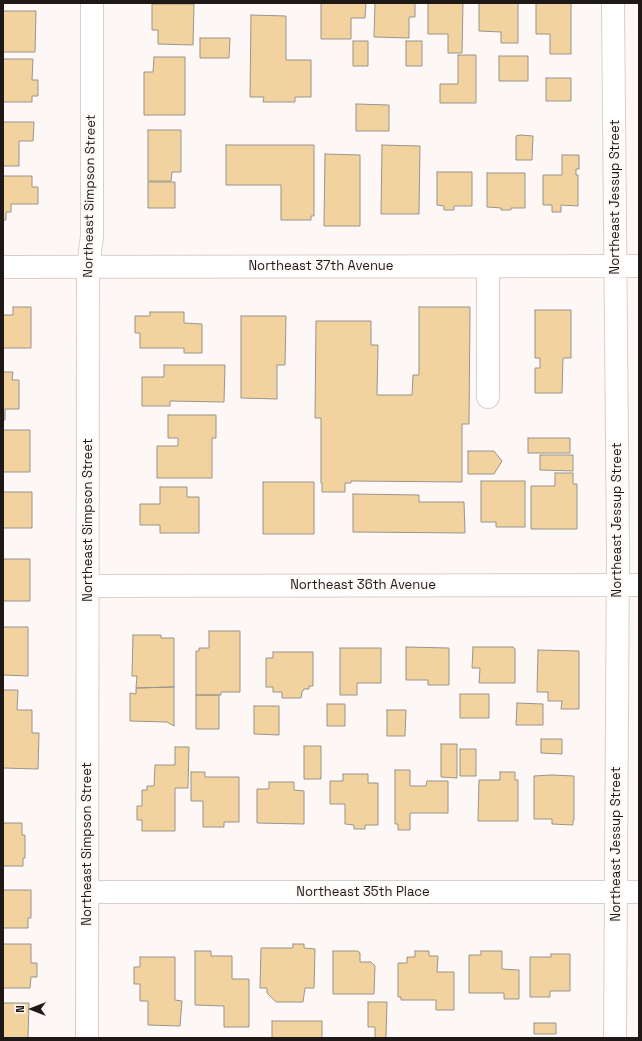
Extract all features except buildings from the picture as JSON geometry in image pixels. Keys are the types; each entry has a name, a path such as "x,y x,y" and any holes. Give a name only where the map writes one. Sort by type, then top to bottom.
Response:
{"street":[{"name":"Northeast Simpson Street","path":"87,1038 88,267 92,236 92,3"},
{"name":"Northeast Jessup Street","path":"613,3 615,266 628,585 616,892 615,1038"},
{"path":"488,266 488,397"},
{"name":"Northeast 37th Avenue","path":"3,267 639,266"},
{"name":"Northeast 36th Avenue","path":"88,586 628,585"},
{"name":"Northeast 35th Place","path":"87,892 639,892"}]}
